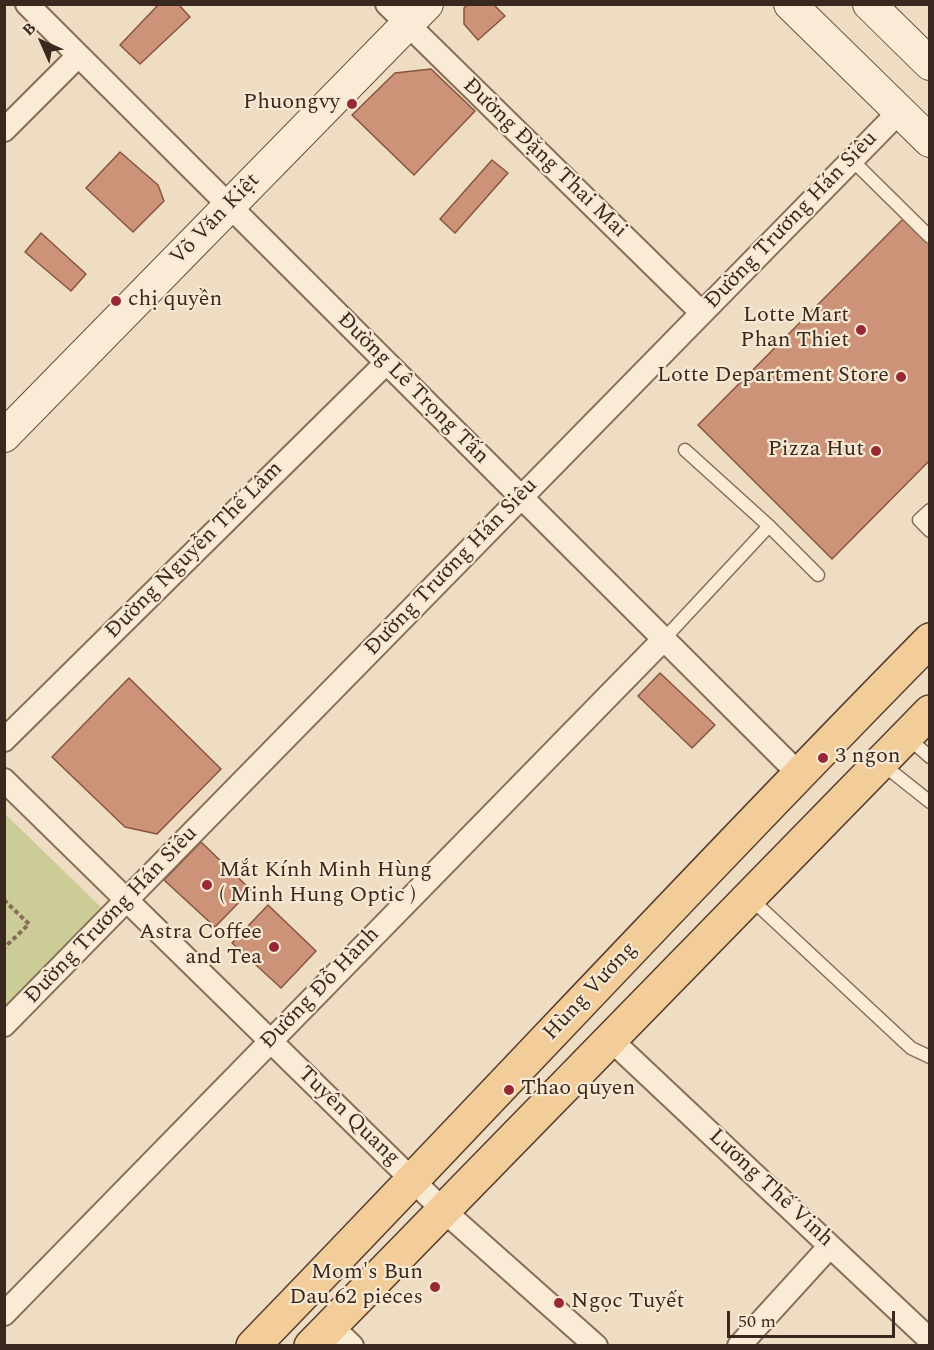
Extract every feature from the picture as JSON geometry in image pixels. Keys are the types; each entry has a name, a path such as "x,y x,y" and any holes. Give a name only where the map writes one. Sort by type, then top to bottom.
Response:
{"main road":[{"name":"Hùng Vương","path":"253,1346 413,1181 798,773 930,640"},
{"name":"Hùng Vương","path":"331,1339 443,1210 880,762 918,747 930,712"}],"street":[{"name":"Đường Lê Trọng Tấn","path":"27,4 798,773"},
{"path":"790,4 930,141"},
{"path":"869,4 930,64"},
{"name":"Võ Văn Kiệt","path":"4,436 230,207 407,11"},
{"name":"Đường Đặng Thai Mai","path":"407,11 702,313"},
{"path":"4,130 78,56"},
{"name":"Đường Trương Hán Siêu","path":"4,1025 900,112"},
{"name":"Đường Nguyễn Thế Lâm","path":"4,740 386,363"},
{"name":"Đường Đỗ Hành","path":"4,1314 664,639"},
{"name":"Tuyên Quang","path":"4,780 443,1210 596,1346"},
{"name":"Lương Thế Vinh","path":"610,1039 930,1340"},
{"path":"739,1346 830,1246"}],"lane":[{"path":"852,160 930,237"},
{"path":"685,450 769,526 818,575"},
{"path":"930,510 919,520 930,531"},
{"path":"664,639 769,526"},
{"path":"880,762 930,802"},
{"path":"749,897 911,1048 930,1057"}],"path":[{"path":"4,900 28,924 4,948"}],"green space":[{"path":"4,813 106,912 4,1015"}],"building":[{"path":"159,4 178,4 190,17 140,64 120,45"},
{"path":"468,4 493,4 505,16 478,40 464,24 464,8"},
{"path":"431,69 475,111 414,175 352,115 395,73"},
{"path":"120,152 158,185 164,201 133,232 86,188"},
{"path":"492,160 508,173 455,233 440,219"},
{"name":"Lotte Mart Phan Thiet","path":"909,213 930,234 930,460 832,559 698,425"},
{"path":"41,233 86,274 71,291 25,252"},
{"path":"660,673 715,725 692,748 638,696"},
{"path":"129,678 221,769 157,834 125,827 52,757"},
{"name":"Mắt Kính Minh Hùng ( Minh Hung Optic )","path":"201,842 251,890 215,927 164,880"},
{"name":"Astra Coffee and Tea","path":"268,905 316,951 281,988 232,943"}],"place":[{"name":"Phuongvy","path":"352,104"},
{"name":"chị quyền","path":"116,301"},
{"name":"Lotte Mart Phan Thiet","path":"861,330"},
{"name":"Lotte Department Store","path":"901,377"},
{"name":"Pizza Hut","path":"876,451"},
{"name":"3 ngon","path":"823,758"},
{"name":"Mắt Kính Minh Hùng ( Minh Hung Optic )","path":"207,885"},
{"name":"Astra Coffee and Tea","path":"274,947"},
{"name":"Thao quyen","path":"509,1090"},
{"name":"Mom's Bun Dau 62 pieces","path":"435,1287"},
{"name":"Ngọc Tuyết","path":"559,1303"}]}
